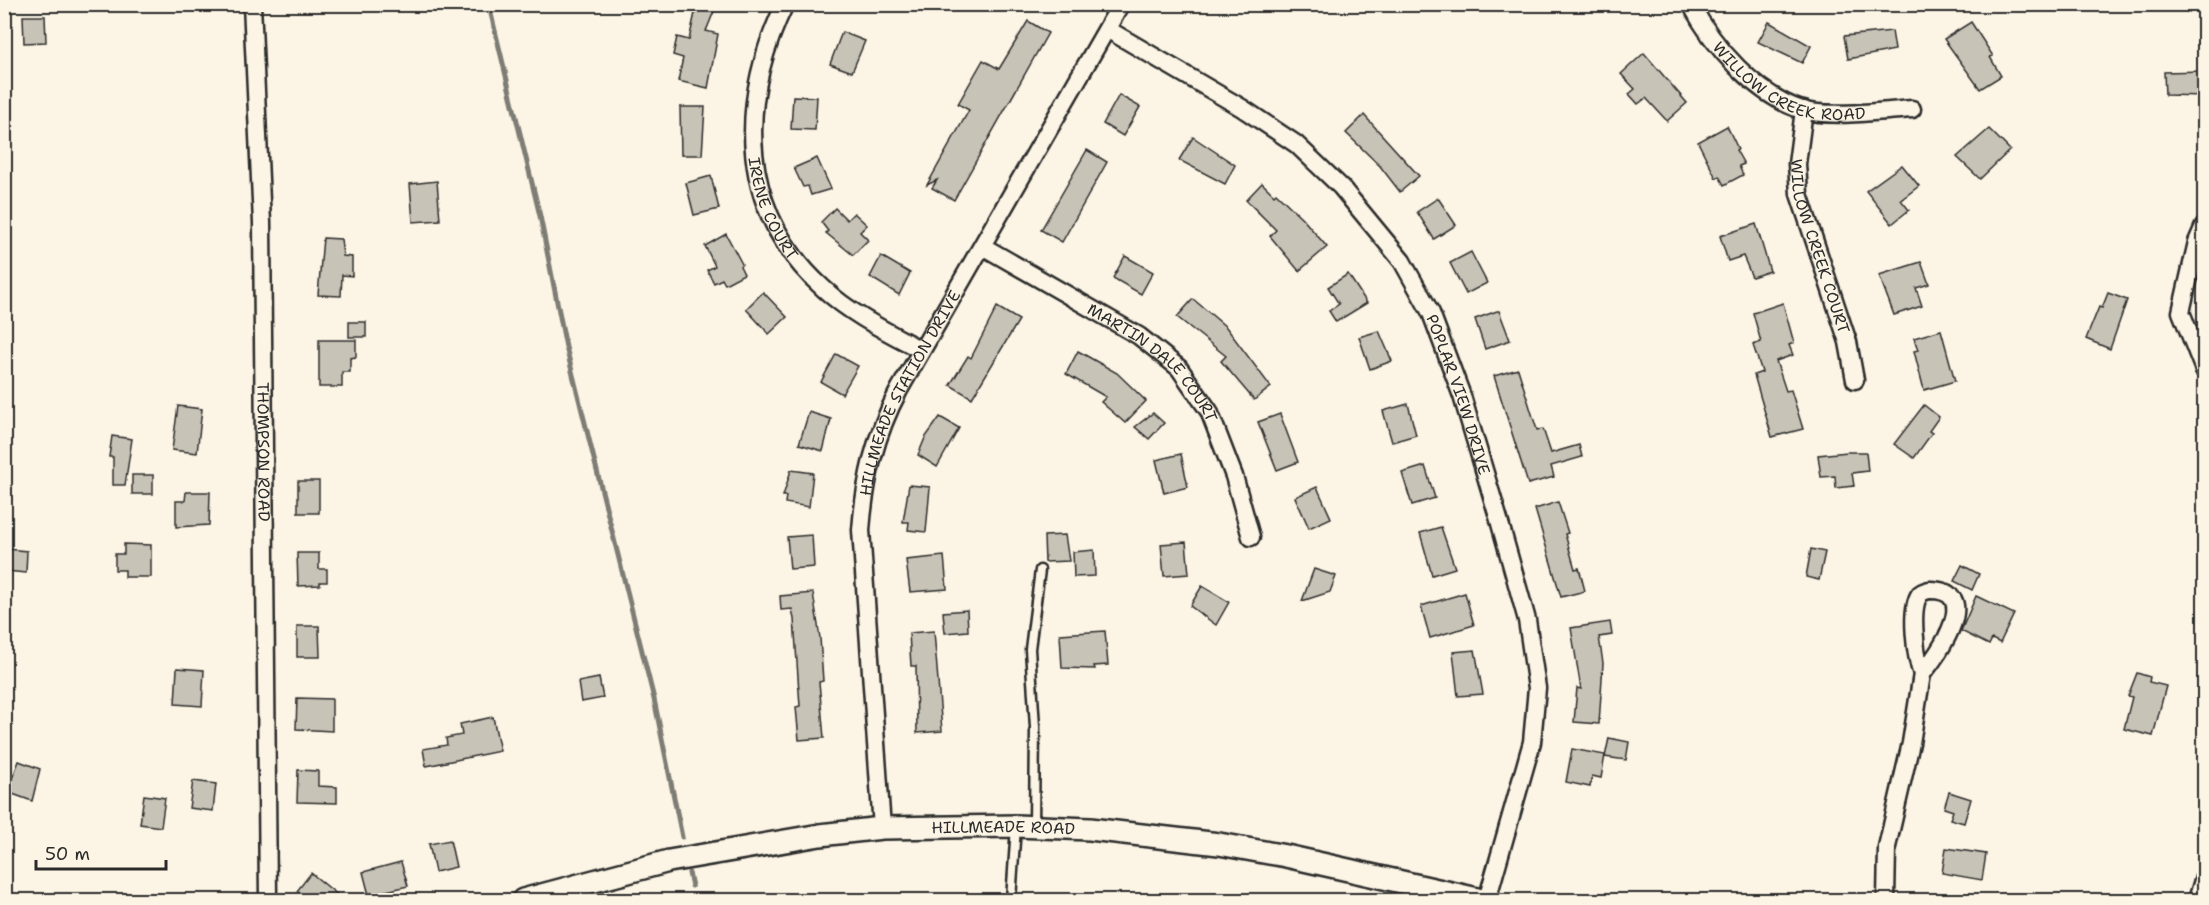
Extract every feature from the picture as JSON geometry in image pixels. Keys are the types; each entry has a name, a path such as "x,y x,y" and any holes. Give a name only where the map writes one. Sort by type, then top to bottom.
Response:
{"street":[{"name":"THOMPSON ROAD","path":"252,4 262,223 268,900"},
{"name":"IRENE COURT","path":"785,4 762,59 752,118 754,159 772,216 789,249 822,288 851,310 921,350"},
{"name":"HILLMEADE STATION DRIVE","path":"882,828 861,530 867,476 879,432 921,350 984,247 1121,4"},
{"name":"WILLOW CREEK ROAD","path":"1691,4 1708,32 1737,66 1776,98 1804,110 1912,109"},
{"name":"POPLAR VIEW DRIVE","path":"1107,29 1242,108 1296,144 1341,187 1402,261 1431,313 1462,396 1499,520 1527,620 1536,677 1536,716 1532,742 1487,900"},
{"name":"WILLOW CREEK COURT","path":"1804,110 1797,164 1799,194 1848,342 1855,380"},
{"path":"2205,226 2197,242 2181,312 2205,370"},
{"name":"MARTIN DALE COURT","path":"984,247 1139,336 1179,368 1209,411 1234,476 1251,537"},
{"path":"1886,900 1887,847 1911,743 1922,674"},
{"name":"HILLMEADE ROAD","path":"523,900 669,861 797,839 882,828 1025,826 1101,830 1219,844 1286,855 1482,900"},
{"path":"2197,900 2205,877"}],"lane":[{"path":"1011,900 1025,826 1035,727 1030,649 1040,570"}],"building":[{"path":"697,4 717,4 706,31 718,34 708,88 678,81 683,58 673,55 677,37 689,40"},
{"path":"23,16 45,16 46,42 24,43"},
{"path":"1028,21 1048,33 954,200 932,188 937,180 927,185 969,110 958,104 983,60 999,69"},
{"path":"1769,22 1811,46 1802,63 1758,42"},
{"path":"1971,22 1993,56 1990,57 2001,76 1980,89 1944,39"},
{"path":"1892,31 1895,50 1848,59 1844,36"},
{"path":"842,32 865,41 852,72 830,64"},
{"path":"1644,53 1687,103 1667,121 1646,98 1638,104 1629,94 1635,89 1621,74"},
{"path":"2205,71 2205,96 2165,95 2164,72"},
{"path":"1119,95 1140,107 1123,136 1103,124"},
{"path":"793,96 817,97 815,130 791,129"},
{"path":"680,107 705,107 702,155 681,155"},
{"path":"1364,115 1419,176 1400,192 1380,166 1346,133"},
{"path":"1727,126 1744,164 1739,166 1743,175 1724,185 1719,176 1716,178 1698,142"},
{"path":"1989,129 2010,150 1980,179 1957,157"},
{"path":"1193,137 1235,165 1225,184 1179,160"},
{"path":"1087,150 1107,162 1062,242 1041,230"},
{"path":"817,158 831,189 811,195 808,186 803,187 794,168"},
{"path":"1902,165 1919,186 1901,200 1909,210 1892,224 1866,191"},
{"path":"711,176 719,209 694,215 686,183"},
{"path":"437,181 440,220 413,222 410,184"},
{"path":"1262,183 1302,218 1327,247 1299,271 1270,236 1276,230 1246,200"},
{"path":"1438,198 1456,225 1434,239 1417,212"},
{"path":"835,208 847,220 854,213 867,225 860,232 868,240 853,255 826,233 828,231 821,222"},
{"path":"1756,224 1770,271 1752,277 1743,256 1728,261 1720,236"},
{"path":"726,234 742,264 740,266 744,274 725,284 722,279 714,283 707,270 715,266 705,246"},
{"path":"323,238 341,239 343,256 352,257 352,276 342,275 341,296 318,295"},
{"path":"1471,252 1487,283 1466,294 1450,263"},
{"path":"881,256 910,273 899,295 870,277"},
{"path":"1125,256 1153,272 1141,294 1113,278"},
{"path":"1921,262 1929,284 1916,288 1922,306 1894,315 1879,275"},
{"path":"1348,274 1367,303 1336,322 1329,311 1339,304 1328,287"},
{"path":"763,292 787,317 769,334 746,309"},
{"path":"2108,293 2127,300 2110,349 2086,339 2099,307 2102,308"},
{"path":"1193,299 1226,327 1271,387 1254,400 1221,361 1226,356 1177,317"},
{"path":"1783,303 1794,343 1789,345 1793,355 1776,361 1786,391 1791,390 1803,429 1772,437 1754,375 1762,372 1753,345 1761,342 1753,313"},
{"path":"997,307 1019,320 972,398 950,385 968,356 971,358"},
{"path":"1499,311 1510,340 1485,349 1475,319"},
{"path":"349,322 366,322 366,337 349,337"},
{"path":"1941,330 1955,381 1924,390 1914,351 1918,350 1914,338"},
{"path":"1379,331 1392,361 1370,369 1359,337"},
{"path":"319,340 356,340 356,357 350,358 350,372 342,372 342,387 319,387"},
{"path":"1078,351 1117,373 1146,401 1125,423 1101,402 1106,397 1066,374"},
{"path":"836,354 858,366 842,394 821,382"},
{"path":"1518,369 1537,430 1543,429 1551,453 1579,445 1582,457 1551,466 1554,477 1528,484 1494,376"},
{"path":"1408,404 1416,435 1392,442 1383,411"},
{"path":"1924,405 1939,417 1929,431 1932,433 1914,458 1894,444"},
{"path":"178,406 202,409 197,453 172,450"},
{"path":"809,412 831,419 823,451 799,444"},
{"path":"1153,413 1164,423 1149,439 1135,427"},
{"path":"1280,414 1298,462 1277,470 1258,422"},
{"path":"940,417 959,428 937,467 918,455 925,438"},
{"path":"112,436 132,439 125,485 113,485 113,457 109,457"},
{"path":"1866,452 1868,471 1852,473 1854,486 1836,488 1835,476 1821,477 1818,455"},
{"path":"1181,454 1188,487 1164,493 1156,460"},
{"path":"1425,466 1435,498 1412,505 1402,473"},
{"path":"791,470 813,473 809,507 785,503 786,496 783,496"},
{"path":"132,475 153,475 153,494 132,494"},
{"path":"298,481 319,481 319,513 298,513"},
{"path":"909,485 930,487 926,532 908,530 909,522 903,522"},
{"path":"1317,487 1331,518 1309,528 1295,497"},
{"path":"186,492 210,492 209,525 176,527 176,501 185,501"},
{"path":"1558,502 1568,533 1565,534 1575,569 1579,568 1585,591 1561,597 1535,509"},
{"path":"1441,527 1455,568 1432,575 1420,533"},
{"path":"812,535 814,567 790,569 787,537"},
{"path":"1065,535 1069,561 1045,562 1044,536"},
{"path":"1186,542 1189,574 1164,576 1161,544"},
{"path":"124,544 151,545 151,577 125,577 125,570 115,570 115,554 124,554"},
{"path":"7,549 27,551 26,573 6,571"},
{"path":"1811,549 1825,552 1819,580 1806,577"},
{"path":"1094,550 1095,576 1074,577 1073,552"},
{"path":"297,553 319,553 319,569 327,569 327,582 320,582 320,585 298,586"},
{"path":"944,556 947,589 910,592 906,560"},
{"path":"1962,565 1979,574 1972,590 1954,581"},
{"path":"1314,569 1336,576 1330,592 1302,601"},
{"path":"1202,586 1229,602 1216,625 1190,606"},
{"path":"813,593 820,638 823,681 819,682 824,738 799,740 796,707 800,706 794,619 792,609 781,610 780,596"},
{"path":"1465,593 1474,625 1430,638 1421,606"},
{"path":"1976,596 2014,614 2000,643 1992,639 1989,645 1961,631"},
{"path":"967,610 968,631 945,633 943,612"},
{"path":"1610,622 1612,635 1599,637 1603,663 1599,724 1574,722 1577,688 1581,689 1571,628"},
{"path":"297,626 319,626 320,657 297,657"},
{"path":"934,631 942,731 917,733 916,666 911,666 909,633"},
{"path":"1105,631 1108,665 1094,666 1095,669 1062,668 1060,634"},
{"path":"1475,650 1483,694 1458,696 1453,652"},
{"path":"177,668 204,670 202,706 175,704"},
{"path":"2137,673 2150,677 2149,682 2166,686 2153,736 2124,729 2132,697 2128,696"},
{"path":"599,678 603,698 581,702 578,682"},
{"path":"297,698 332,699 332,731 296,729"},
{"path":"493,717 500,751 426,766 423,749 447,745 446,738 462,735 460,724"},
{"path":"1609,738 1629,742 1626,760 1605,757"},
{"path":"1572,749 1605,755 1601,778 1592,776 1590,787 1566,782"},
{"path":"19,761 40,769 32,801 7,792"},
{"path":"298,770 318,771 318,786 337,787 337,803 297,802"},
{"path":"193,781 216,784 213,811 189,808"},
{"path":"1949,792 1971,799 1964,823 1950,819 1953,811 1944,808"},
{"path":"144,795 165,798 161,827 140,824"},
{"path":"450,840 456,867 435,872 429,844"},
{"path":"1946,848 1986,854 1982,880 1942,873"},
{"path":"401,862 408,886 369,895 363,872"},
{"path":"311,873 344,900 309,900 297,891"}],"waterway":[{"path":"495,4 491,14 540,216 566,347 654,699 682,837"},
{"path":"689,873 692,886"}]}
